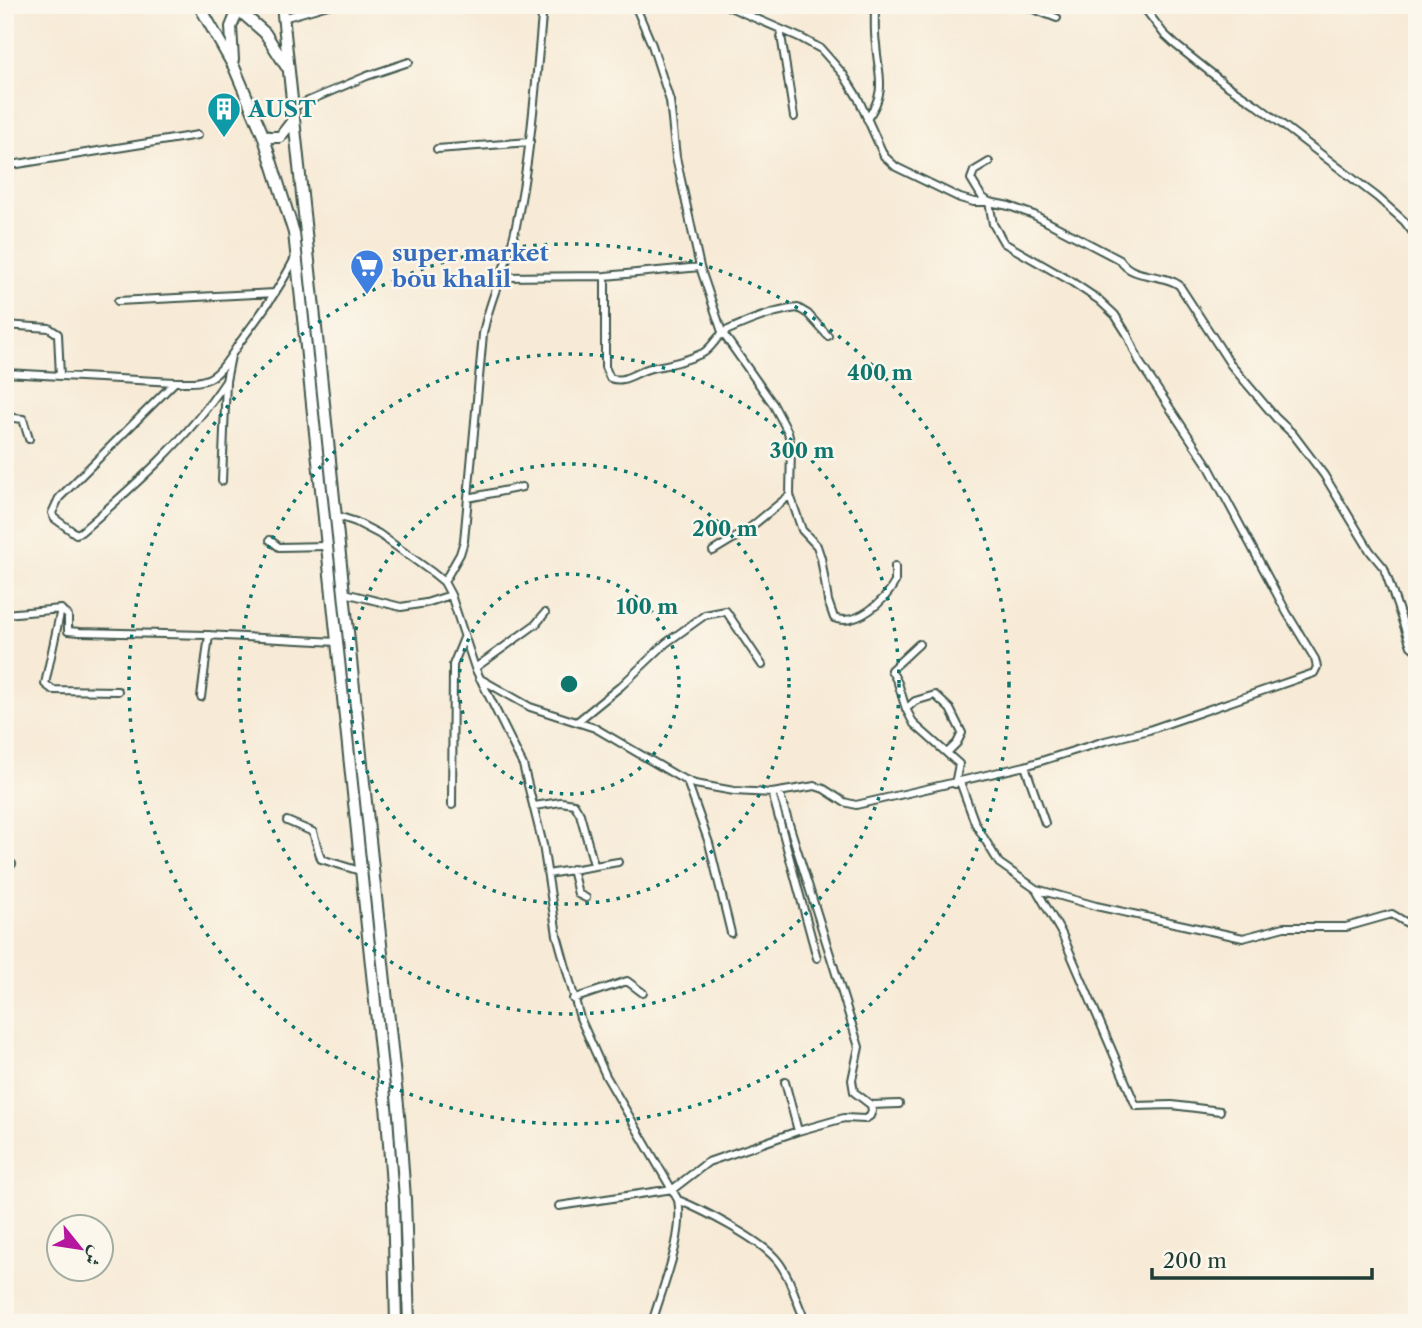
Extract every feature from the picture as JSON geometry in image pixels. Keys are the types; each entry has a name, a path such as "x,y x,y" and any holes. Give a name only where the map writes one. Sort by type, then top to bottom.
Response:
{"highway":[{"path":"200,5 234,67 263,135 294,233 387,1116 393,1200 396,1323"},
{"path":"282,5 399,1115 409,1323"},
{"path":"234,67 231,43 237,6 265,33 288,68"},
{"path":"231,43 241,26 257,24"},
{"path":"263,135 280,136 294,113"}],"street":[{"path":"283,18 328,5"},
{"path":"444,582 464,541 483,334 489,306 514,233 530,142 543,5"},
{"path":"635,5 652,45 670,101 676,157 700,267 722,332 773,404 788,432 791,447 790,495 802,530 817,547 821,558 828,601 834,618 850,620 871,608 895,582 895,566"},
{"path":"725,5 821,49 843,74 884,156 892,164 960,198 989,202 1034,215 1120,260 1125,268 1172,281 1184,290 1231,365 1293,435 1324,475 1370,551 1384,568 1411,646 1417,651"},
{"path":"867,119 877,102 882,82 875,44 875,5"},
{"path":"1023,5 1058,18"},
{"path":"1142,5 1177,46 1377,197 1404,221 1417,238"},
{"path":"780,29 794,117"},
{"path":"294,113 366,75 409,62"},
{"path":"5,166 198,135"},
{"path":"437,149 530,142"},
{"path":"480,678 530,707 595,728 687,781 713,788 776,793 815,786 844,802 856,805 1025,766 1149,730 1308,677 1316,670 1317,664 1209,467 1153,384 1115,315 1069,279 1004,243 993,224 989,202 982,197 971,179 974,171 989,162"},
{"path":"5,373 191,383 206,379 217,373 232,354 275,293 296,257"},
{"path":"500,277 605,276 700,267"},
{"path":"605,276 605,367 610,378 621,380 653,368 670,366 702,353 714,345 722,332 781,310 798,307 828,336"},
{"path":"118,301 275,293"},
{"path":"5,326 49,328 58,334 60,376"},
{"path":"222,481 226,381 232,354"},
{"path":"175,382 59,498 52,513 64,527 76,534 81,532 128,490 177,444 226,381"},
{"path":"5,417 23,419 29,439"},
{"path":"468,498 522,487"},
{"path":"713,551 746,531 790,495"},
{"path":"335,515 379,534 444,582 452,595 475,668 523,765 548,874 557,935 573,999 606,1076 678,1200 676,1241 652,1323"},
{"path":"270,540 279,547 326,546"},
{"path":"345,593 401,607 452,595"},
{"path":"61,609 68,616 68,631 337,642"},
{"path":"5,614 61,609"},
{"path":"61,609 45,684 53,690 118,691"},
{"path":"578,721 621,686 666,643 705,615 726,611 762,665"},
{"path":"475,668 536,624 545,613"},
{"path":"201,697 209,635"},
{"path":"452,805 453,665 464,638"},
{"path":"919,643 891,670 906,709 914,724 959,764 958,783 975,823 999,863 1036,889 1178,926 1242,937 1284,927 1346,927 1392,914 1417,929"},
{"path":"906,709 915,702 935,695 950,709 962,733 947,753"},
{"path":"1025,766 1045,823"},
{"path":"687,781 709,843 731,933"},
{"path":"776,793 817,958"},
{"path":"776,793 859,1047 852,1080 854,1092 871,1105 899,1104"},
{"path":"534,806 561,802 574,804 580,814 594,865"},
{"path":"287,821 313,832 321,859 360,871"},
{"path":"548,874 618,862"},
{"path":"572,869 578,894 586,898"},
{"path":"1036,889 1062,934 1136,1106 1172,1105 1220,1111"},
{"path":"573,999 627,981 643,993"},
{"path":"785,1082 798,1131"},
{"path":"559,1206 673,1189 708,1162 844,1118 864,1119 870,1116 871,1105"},
{"path":"678,1200 693,1206 768,1251 782,1267 802,1313"}],"place":[{"name":"AUST","path":"224,139"},
{"name":"super market bou khalil","path":"367,296"}]}
